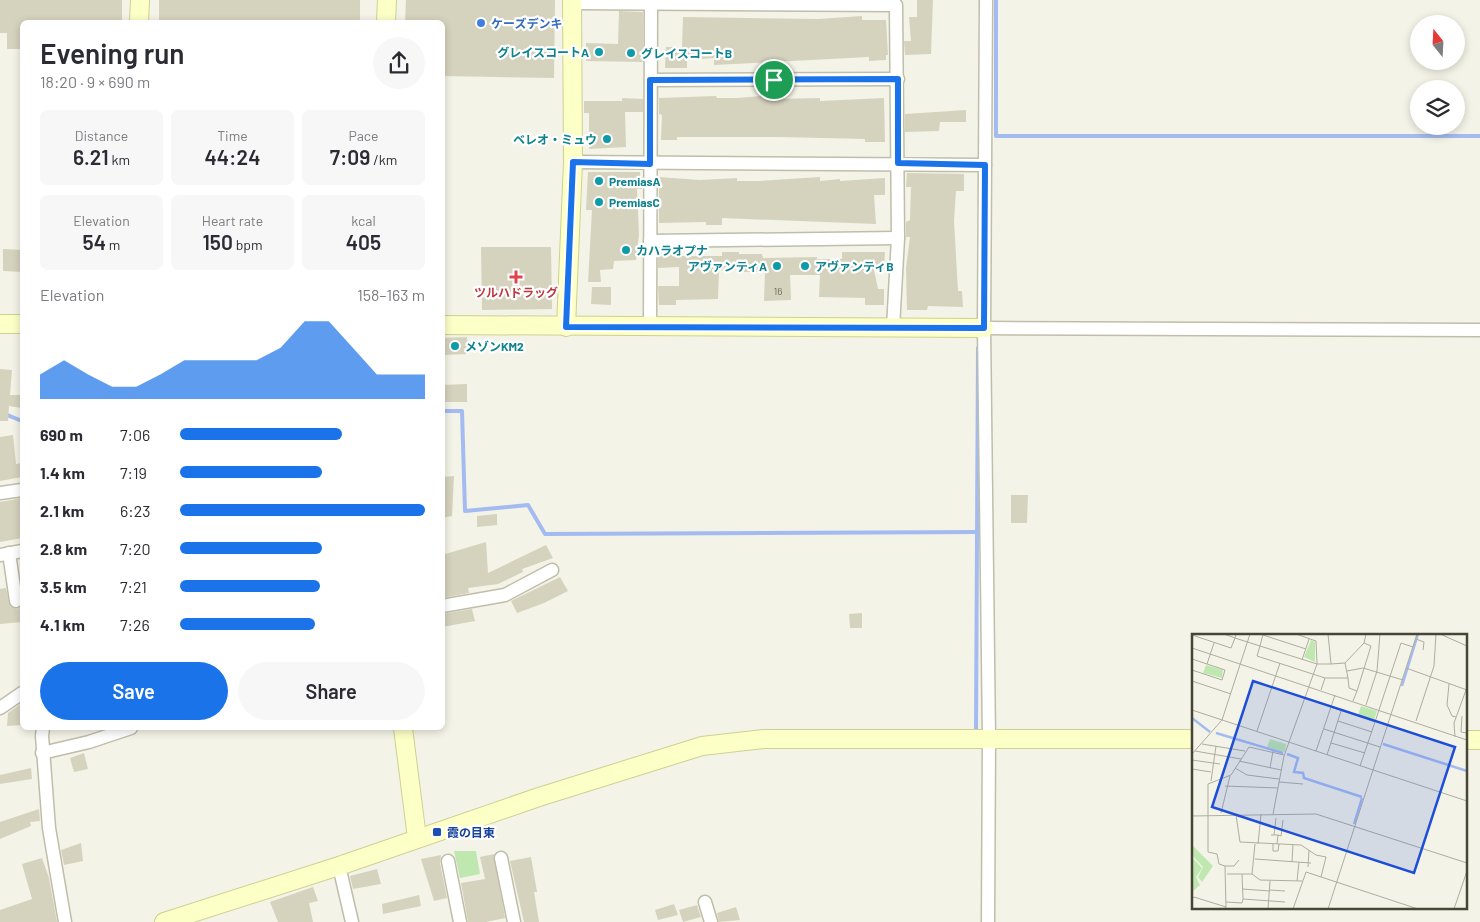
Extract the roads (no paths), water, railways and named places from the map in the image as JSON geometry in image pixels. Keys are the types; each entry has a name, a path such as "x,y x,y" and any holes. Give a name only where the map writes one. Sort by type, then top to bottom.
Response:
{"street":[{"path":"140,0 140,20"},
{"path":"386,20 387,0"},
{"path":"986,0 984,328 989,739 988,922"},
{"path":"566,327 573,162 572,1 651,5 896,3 898,238 893,328"},
{"path":"650,327 651,5"},
{"path":"650,80 898,79"},
{"path":"573,162 985,165"},
{"path":"650,241 898,238"},
{"path":"0,324 20,324"},
{"path":"445,325 1480,330"},
{"path":"0,493 20,490"},
{"path":"16,601 5,554 20,551"},
{"path":"445,605 505,595 552,570"},
{"path":"0,708 20,694"},
{"path":"43,730 42,753 49,828 65,922"},
{"path":"42,753 89,742 125,730"},
{"path":"402,730 417,838"},
{"path":"172,921 539,797 702,746 764,739 1192,740"},
{"path":"501,858 514,922"},
{"path":"448,861 460,922"},
{"path":"339,866 352,922"},
{"path":"705,902 711,922"}],"waterway":[{"path":"996,0 996,136 1480,136"},
{"path":"976,729 978,348"},
{"path":"445,411 462,411 465,511 528,505 545,534 977,532"},
{"path":"0,412 20,420"}],"place":[{"name":"ケーズデンキ","path":"481,23"},
{"name":"グレイスコートA","path":"599,52"},
{"name":"グレイスコートB","path":"631,53"},
{"name":"ベレオ・ミュウ","path":"607,139"},
{"name":"PremiasA","path":"599,181"},
{"name":"PremiasC","path":"599,202"},
{"name":"カハラオプナ","path":"626,250"},
{"name":"アヴァンティA","path":"777,266"},
{"name":"アヴァンティB","path":"805,266"},
{"name":"ツルハドラッグ","path":"516,277"},
{"name":"メゾンKM2","path":"455,346"},
{"name":"霞の目東","path":"437,832"}]}
